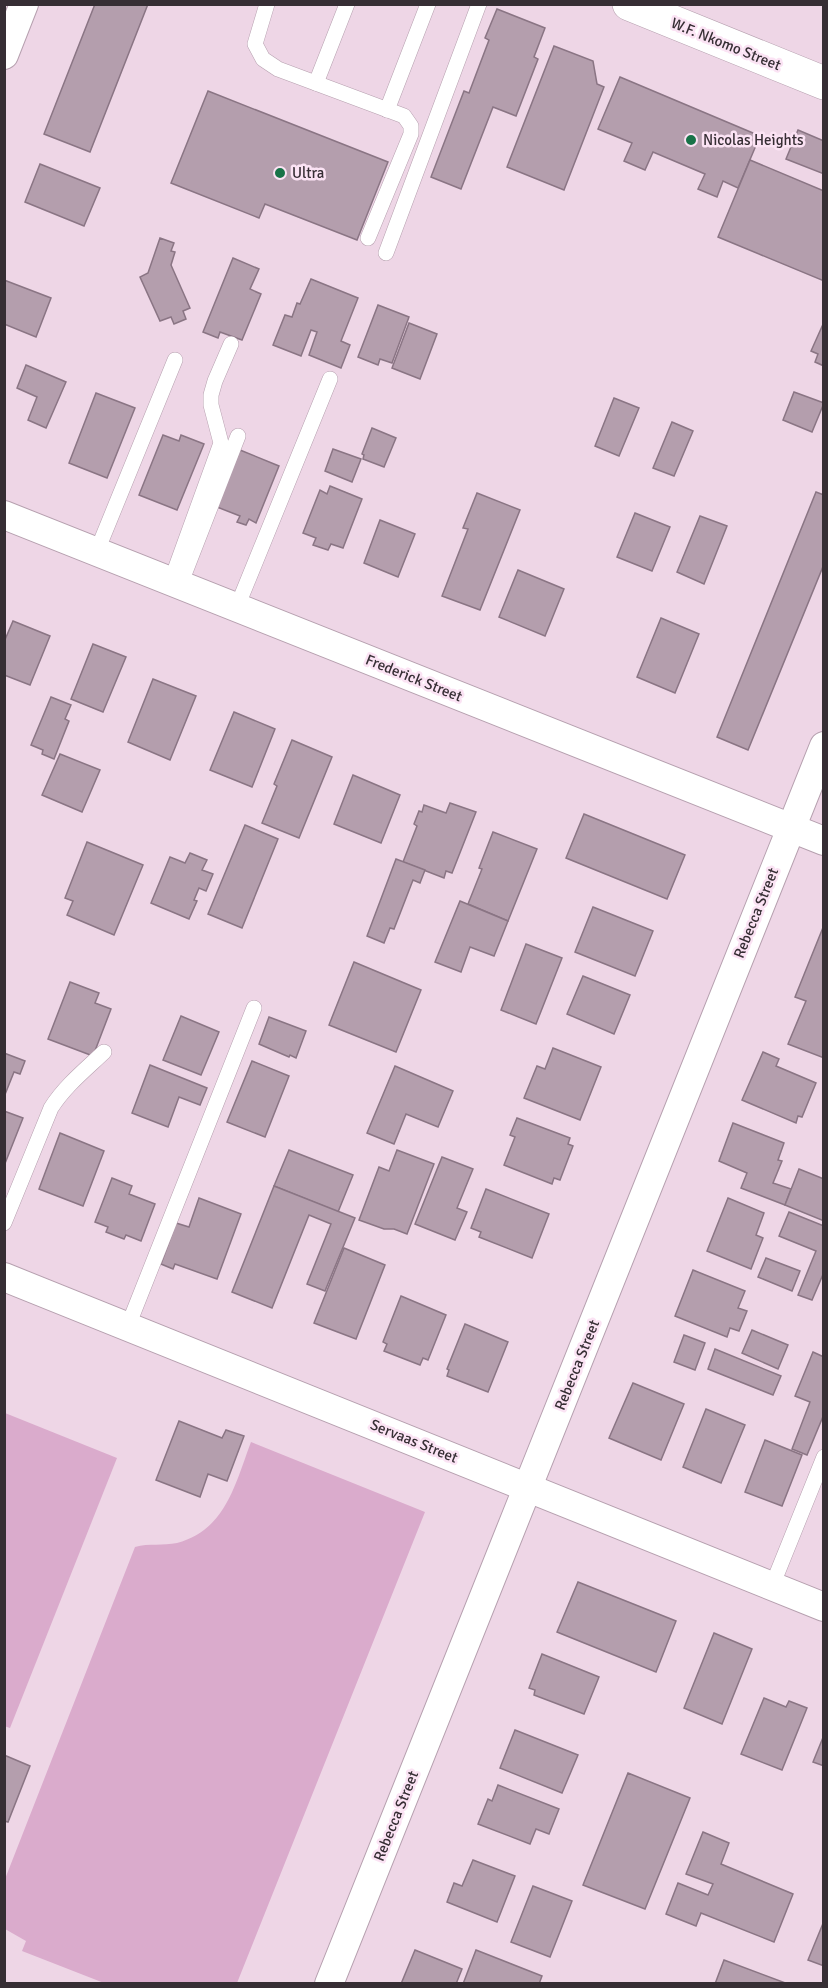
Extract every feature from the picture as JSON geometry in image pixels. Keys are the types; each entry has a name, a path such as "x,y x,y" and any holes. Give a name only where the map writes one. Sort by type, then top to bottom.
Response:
{"main road":[{"name":"W.F. Nkomo Street","path":"629,4 824,83"}],"street":[{"path":"4,55 24,4"},
{"name":"Frederick Street","path":"4,515 824,841"},
{"name":"Rebecca Street","path":"329,1983 824,746"},
{"name":"Servaas Street","path":"4,1277 824,1607"}],"lane":[{"path":"267,4 255,37 257,51 263,59 278,69 408,120 411,134 368,238"},
{"path":"316,83 347,4"},
{"path":"387,110 428,4"},
{"path":"386,254 479,4"},
{"path":"175,583 221,443 211,405 211,395 214,381 231,344"},
{"path":"97,551 175,360"},
{"path":"237,607 330,379"},
{"path":"175,583 238,436"},
{"path":"128,1326 254,1008"},
{"path":"4,1222 58,1095 104,1052"},
{"path":"772,1586 824,1457"}],"shaded area":[{"path":"5,1413 117,1458 10,1728 4,1726"},
{"path":"251,1442 425,1512 237,1983 104,1983 22,1951 26,1941 5,1929 5,1879 135,1547 177,1543 194,1537 207,1528 226,1503"}],"building":[{"path":"95,4 148,4 90,152 44,134"},
{"path":"497,9 545,28 534,57 538,59 516,116 493,107 461,189 431,177 464,91 469,93 489,40 485,38"},
{"path":"554,46 593,61 597,84 604,87 564,190 507,167"},
{"name":"Nicolas Heights","path":"620,77 760,136 738,188 723,181 717,197 698,189 705,174 653,152 645,170 624,161 632,143 598,129"},
{"name":"Ultra","path":"208,91 388,162 357,240 265,204 259,218 171,183"},
{"path":"798,130 824,141 824,174 786,159"},
{"path":"750,160 824,191 824,281 718,237"},
{"path":"40,164 100,188 84,226 25,202"},
{"path":"160,238 174,243 171,251 175,252 171,265 190,308 183,311 186,319 174,324 171,317 160,321 140,277 148,273"},
{"path":"233,258 259,269 250,289 261,294 242,340 220,332 218,338 203,332"},
{"path":"311,279 358,298 341,341 350,345 341,368 309,355 317,332 311,330 301,356 273,345 285,315 292,317"},
{"path":"4,280 51,298 36,337 4,324"},
{"path":"378,305 409,317 392,363 380,359 378,365 358,357"},
{"path":"824,322 824,366 815,362 818,354 811,351"},
{"path":"409,323 437,334 420,379 392,368"},
{"path":"26,365 66,382 46,428 28,420 37,397 17,388"},
{"path":"794,392 824,403 812,432 783,420"},
{"path":"96,393 135,408 107,478 69,463"},
{"path":"614,398 639,408 619,456 595,446"},
{"path":"672,422 693,431 674,476 653,468"},
{"path":"372,428 396,438 384,467 363,459 362,454"},
{"path":"163,435 179,441 181,435 204,444 177,510 139,495"},
{"path":"333,449 361,459 352,482 325,471"},
{"path":"240,450 279,466 256,523 249,519 246,525 237,522 240,516 217,507"},
{"path":"330,486 362,499 343,548 331,544 328,550 313,545 316,538 303,533 320,490 327,494"},
{"path":"816,492 824,495 824,564 748,750 717,737"},
{"path":"477,493 520,510 480,610 442,596 468,529 463,528"},
{"path":"635,513 670,527 652,571 617,557"},
{"path":"700,516 727,526 704,584 677,572"},
{"path":"380,520 415,534 398,577 364,563"},
{"path":"518,570 564,589 545,636 499,617"},
{"path":"661,618 699,634 675,693 637,677"},
{"path":"13,621 50,636 30,685 4,675 4,642"},
{"path":"93,644 126,657 103,712 71,699"},
{"path":"153,679 196,696 170,760 128,742"},
{"path":"51,697 71,705 65,719 69,721 54,759 42,754 43,750 31,745"},
{"path":"234,712 275,729 252,787 210,770"},
{"path":"292,740 332,757 299,838 262,823 277,786 274,784"},
{"path":"60,754 100,770 82,812 42,795"},
{"path":"353,775 400,795 381,843 334,824"},
{"path":"450,803 476,812 452,873 446,871 444,878 403,862 417,826 414,824 419,811 422,812 424,805 446,813"},
{"path":"584,814 685,855 667,899 566,858"},
{"path":"245,825 278,839 242,928 208,914"},
{"path":"493,832 537,849 508,921 468,904"},
{"path":"87,842 143,865 114,935 67,915 73,901 65,898"},
{"path":"190,853 207,860 202,870 213,874 206,891 199,888 194,900 197,901 189,919 151,903 170,857 185,863"},
{"path":"396,859 425,870 420,883 413,880 394,929 390,928 384,943 367,936"},
{"path":"460,901 508,921 494,956 470,947 461,972 435,962"},
{"path":"593,907 653,931 635,976 575,952"},
{"path":"824,925 824,1058 788,1044 806,1001 795,997"},
{"path":"526,944 562,958 536,1024 501,1010"},
{"path":"354,962 421,990 396,1052 329,1025"},
{"path":"583,976 630,995 614,1034 567,1014"},
{"path":"70,982 99,993 95,1003 111,1009 93,1056 48,1039"},
{"path":"181,1016 219,1032 201,1075 163,1060"},
{"path":"269,1017 306,1031 296,1058 259,1044"},
{"path":"553,1048 601,1067 580,1120 524,1098 537,1066 545,1069"},
{"path":"763,1052 779,1059 776,1066 816,1083 802,1117 798,1116 796,1123 742,1100"},
{"path":"4,1053 25,1061 20,1074 14,1072 4,1097"},
{"path":"252,1061 289,1076 265,1137 227,1122"},
{"path":"150,1065 207,1088 200,1105 179,1097 168,1127 132,1113"},
{"path":"395,1066 453,1091 438,1127 406,1114 394,1144 367,1133"},
{"path":"4,1111 23,1118 4,1166"},
{"path":"517,1118 570,1138 568,1144 573,1146 560,1180 554,1178 552,1184 504,1165 515,1137 510,1135"},
{"path":"733,1123 784,1143 778,1160 782,1161 773,1183 791,1189 785,1205 741,1188 747,1173 719,1161"},
{"path":"60,1133 104,1151 83,1206 39,1189"},
{"path":"289,1150 353,1175 338,1212 274,1186"},
{"path":"397,1150 434,1164 407,1234 359,1220 379,1167 389,1171"},
{"path":"442,1157 473,1169 457,1208 467,1212 455,1240 415,1224"},
{"path":"799,1169 824,1179 824,1221 785,1205"},
{"path":"112,1178 132,1186 129,1194 155,1204 141,1241 126,1235 124,1239 106,1232 108,1227 95,1222"},
{"path":"274,1186 355,1218 325,1291 307,1284 331,1224 309,1215 272,1308 232,1292"},
{"path":"486,1189 549,1214 532,1258 479,1237 481,1232 471,1228"},
{"path":"199,1198 241,1214 217,1279 175,1264 173,1269 161,1264 176,1223 189,1227"},
{"path":"728,1198 764,1213 756,1235 763,1238 751,1269 707,1251"},
{"path":"789,1212 824,1226 824,1272 812,1300 798,1295 816,1251 779,1236"},
{"path":"344,1248 385,1265 356,1339 314,1323"},
{"path":"766,1258 800,1271 792,1291 758,1277"},
{"path":"693,1270 745,1291 738,1308 747,1311 739,1331 730,1328 727,1337 675,1316"},
{"path":"401,1296 446,1315 428,1360 423,1358 420,1365 384,1351 387,1344 383,1342"},
{"path":"465,1324 508,1342 488,1392 447,1376 449,1370 447,1369"},
{"path":"752,1330 788,1345 778,1369 742,1353"},
{"path":"684,1335 705,1343 695,1370 674,1362"},
{"path":"715,1349 781,1376 773,1395 708,1369"},
{"path":"813,1352 824,1357 824,1414 807,1455 792,1449 810,1402 795,1396"},
{"path":"633,1383 684,1404 661,1460 609,1438"},
{"path":"706,1409 745,1425 721,1483 683,1467"},
{"path":"179,1421 222,1438 226,1430 244,1436 227,1481 208,1474 200,1497 156,1480"},
{"path":"765,1440 802,1455 782,1506 745,1492"},
{"path":"578,1582 676,1621 656,1672 557,1632"},
{"path":"714,1633 752,1649 722,1724 684,1708"},
{"path":"542,1654 599,1677 584,1714 534,1695 535,1690 529,1688"},
{"path":"764,1698 786,1707 789,1701 807,1708 782,1770 741,1754"},
{"path":"515,1730 578,1755 562,1793 500,1768"},
{"path":"824,1735 824,1766 813,1762"},
{"path":"4,1755 30,1766 8,1822 4,1821"},
{"path":"628,1773 690,1798 645,1909 583,1885"},
{"path":"498,1785 559,1809 549,1834 536,1829 530,1844 478,1824 488,1799 492,1801"},
{"path":"703,1832 729,1843 721,1864 793,1894 774,1942 701,1913 696,1926 666,1914 678,1883 708,1895 713,1884 686,1874"},
{"path":"473,1860 515,1876 497,1922 447,1902 454,1883 462,1886"},
{"path":"533,1886 572,1901 550,1957 511,1942"},
{"path":"824,1921 824,1966 808,1960"},
{"path":"415,1950 462,1969 456,1984 401,1984"},
{"path":"476,1950 542,1976 539,1984 463,1984"},
{"path":"724,1960 788,1984 715,1984"}],"place":[{"name":"Nicolas Heights","path":"691,140"},
{"name":"Ultra","path":"280,173"}]}
